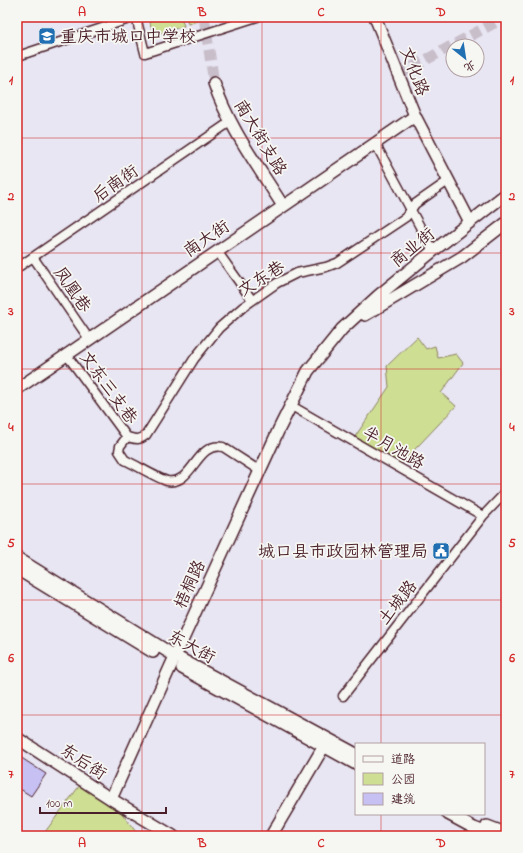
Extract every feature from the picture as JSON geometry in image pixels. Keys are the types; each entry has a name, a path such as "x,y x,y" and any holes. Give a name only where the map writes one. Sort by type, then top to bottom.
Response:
{"street":[{"path":"18,56 136,17 145,53 257,17"},
{"name":"文化路","path":"375,17 415,116 470,222"},
{"name":"南大街支路","path":"214,83 220,103 230,122 283,206"},
{"name":"南大街","path":"17,389 415,116"},
{"name":"后南街","path":"17,268 230,122"},
{"path":"375,143 433,251"},
{"name":"文东巷","path":"127,437 136,440 142,439 146,435 194,359 219,328 243,307 277,283 297,273 326,267 337,263 406,217 415,204 448,181"},
{"name":"商业街","path":"290,406 308,371 342,329 378,296 506,194"},
{"name":"商业街","path":"342,329 462,257 506,223"},
{"path":"217,251 252,300"},
{"name":"凤凰巷","path":"33,257 89,339"},
{"name":"文东三支巷","path":"66,354 127,437"},
{"name":"梧桐路","path":"112,799 173,660 290,406"},
{"name":"半月池路","path":"290,406 483,516"},
{"path":"127,437 120,446 119,451 125,460 166,480 176,481 181,479 204,453 211,447 218,445 224,446 260,472"},
{"name":"土城路","path":"343,696 483,516 506,492"},
{"name":"东大街","path":"17,558 173,660 355,753"},
{"name":"东大街","path":"17,568 173,660 355,763"},
{"name":"东后街","path":"17,738 112,799 174,836"},
{"path":"271,836 324,746"},
{"path":"450,815 474,828 495,836"},
{"path":"464,815 500,831 506,831"}],"green space":[{"path":"160,17 181,17 184,26 154,35 149,20"},
{"path":"186,17 211,17 188,24"},
{"path":"417,337 426,349 435,346 438,358 456,354 463,363 441,393 456,406 398,467 352,441 389,387 387,366"},
{"path":"83,781 111,799 139,836 42,836"}],"building":[{"path":"17,755 46,774 31,796 17,787"}],"tunnel":[{"path":"204,17 214,83"},
{"path":"398,75 505,17"}],"place":[{"name":"重庆市城口中学校","path":"47,36"},
{"name":"城口县市政园林管理局","path":"441,551"}]}
